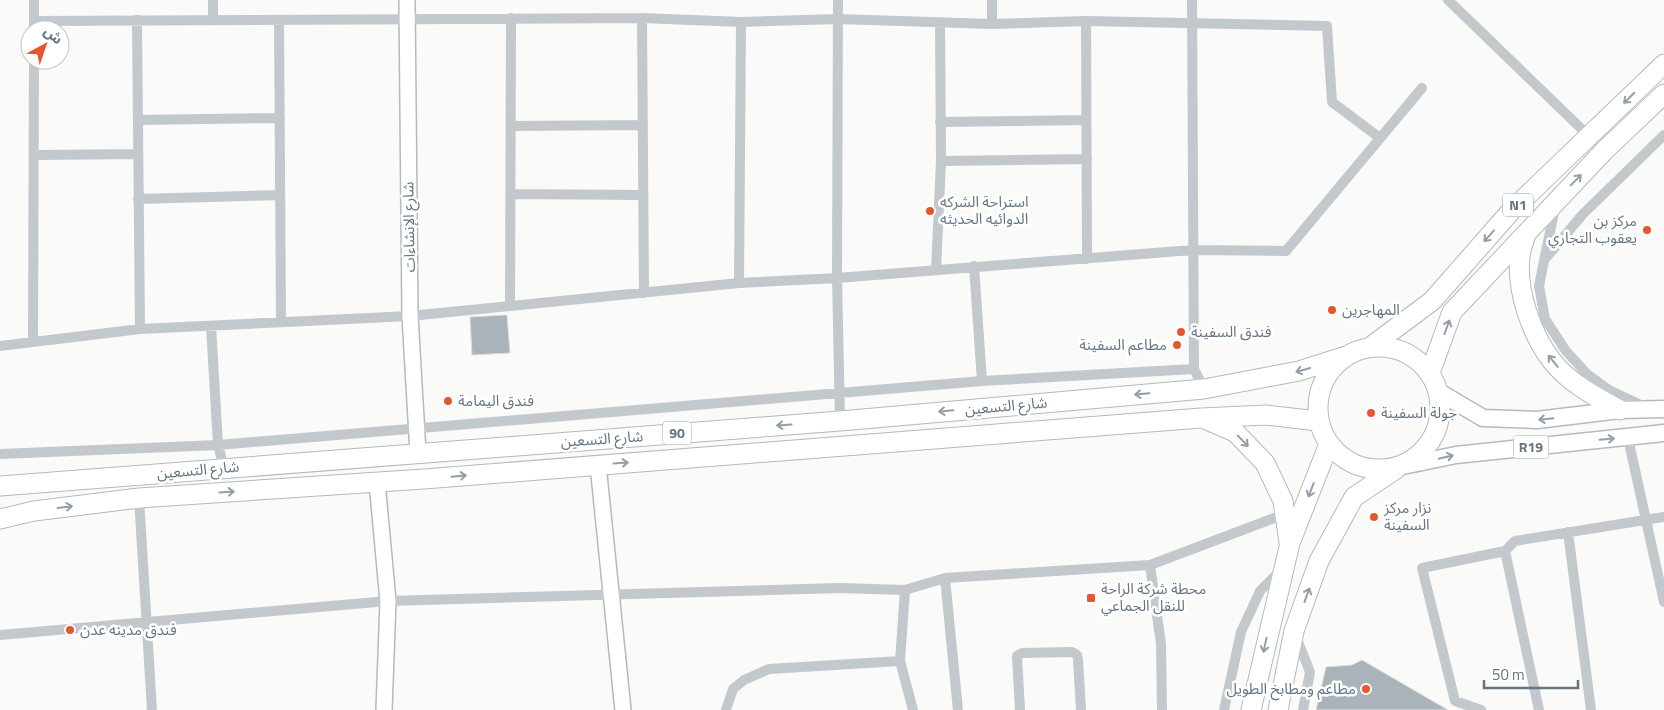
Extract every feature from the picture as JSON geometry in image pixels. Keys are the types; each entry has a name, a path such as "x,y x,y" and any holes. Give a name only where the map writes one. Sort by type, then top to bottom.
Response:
{"highway":[{"name":"N1","path":"1373,345 1432,301 1511,211 1664,64"},
{"name":"N1","path":"1430,373 1452,312 1556,201 1664,94"},
{"path":"1528,231 1520,256 1520,283 1527,311 1540,341 1552,361 1571,379 1620,410"},
{"path":"1278,710 1294,631 1319,562 1354,497 1419,456 1434,438 1441,416 1439,392 1430,373 1415,358 1397,349 1373,345 1349,355 1333,366 1323,382 1317,401 1318,421 1329,444 1348,462 1373,470 1398,468"},
{"name":"شارع التسعين","path":"0,486 840,420 1204,389 1299,372 1349,355"},
{"name":"شارع التسعين","path":"0,519 34,511 139,498 424,479 1201,418 1266,415 1318,421"},
{"path":"1201,418 1235,432 1265,463 1284,501 1290,544"},
{"path":"1251,710 1290,544 1329,444"},
{"path":"418,453 424,479"},
{"path":"0,532 34,511"}],"main road":[{"name":"R19","path":"1439,392 1483,418 1537,420 1620,410 1658,409"},
{"name":"R19","path":"1398,468 1456,454 1664,433"}],"street":[{"path":"34,0 34,20"},
{"path":"213,0 213,20"},
{"name":"شارع الإنشاءات","path":"407,0 410,316 418,453"},
{"path":"838,0 840,420"},
{"path":"992,0 992,24"},
{"path":"1192,0 1194,369 1204,389"},
{"path":"1448,0 1590,137"},
{"path":"70,23 137,20 279,20 407,17 642,18 741,22 838,19 992,24 1086,21 1192,25 1328,26 1332,102 1380,138"},
{"path":"510,305 511,18"},
{"path":"642,18 644,293"},
{"path":"137,20 140,329"},
{"path":"279,20 281,322"},
{"path":"1086,21 1087,259"},
{"path":"739,283 741,22"},
{"path":"936,270 941,161 940,23"},
{"path":"33,342 34,70"},
{"path":"0,346 140,329 410,316 739,283 838,278 1192,250 1286,251 1422,88"},
{"path":"138,120 280,118"},
{"path":"940,122 1086,120"},
{"path":"511,126 643,125"},
{"path":"1544,260 1582,214 1664,135"},
{"path":"35,155 138,154"},
{"path":"941,161 1087,159"},
{"path":"510,194 643,195"},
{"path":"138,199 280,195"},
{"path":"1556,201 1539,286 1545,319 1566,351 1587,374 1609,390 1658,409"},
{"path":"974,266 982,381"},
{"path":"211,326 218,445 224,468"},
{"path":"0,454 218,445 416,430 839,392 982,381 1194,369"},
{"path":"1628,438 1664,602"},
{"path":"598,465 623,710"},
{"path":"377,482 388,601 384,710"},
{"path":"139,498 152,710"},
{"path":"0,635 388,601 611,593 840,588 905,590 945,578 1150,565 1285,514"},
{"path":"1481,710 1455,701 1422,568 1505,551 1515,541 1664,517"},
{"path":"1568,532 1591,710"},
{"path":"1505,551 1539,710"},
{"path":"1150,565 1161,644 1162,710"},
{"path":"1224,710 1241,632 1260,590 1284,568"},
{"path":"945,578 958,710"},
{"path":"905,590 900,661 913,710"},
{"path":"1294,631 1310,672 1303,710"},
{"path":"1020,710 1017,656 1022,653 1072,652 1077,655 1078,660 1081,710"},
{"path":"726,710 733,689 744,680 769,669 900,661"}],"building":[{"path":"507,315 510,353 472,355 470,317"},
{"name":"مطاعم ومطابخ الطويل","path":"1362,660 1448,710 1316,710 1326,667 1352,665"}],"place":[{"name":"استراحة الشركه الدوائيه الحديثه","path":"930,211"},
{"name":"مركز بن يعقوب التجاري","path":"1647,230"},
{"name":"المهاجرين","path":"1332,310"},
{"name":"فندق السفينة","path":"1181,332"},
{"name":"مطاعم السفينة","path":"1177,345"},
{"name":"فندق اليمامة","path":"448,401"},
{"name":"جولة السفينة","path":"1371,413"},
{"name":"نزار مركز السفينة","path":"1374,517"},
{"name":"محطة شركة الراحة للنقل الجماعي","path":"1091,598"},
{"name":"فندق مدينه عدن","path":"70,630"},
{"name":"مطاعم ومطابخ الطويل","path":"1366,689"}]}
